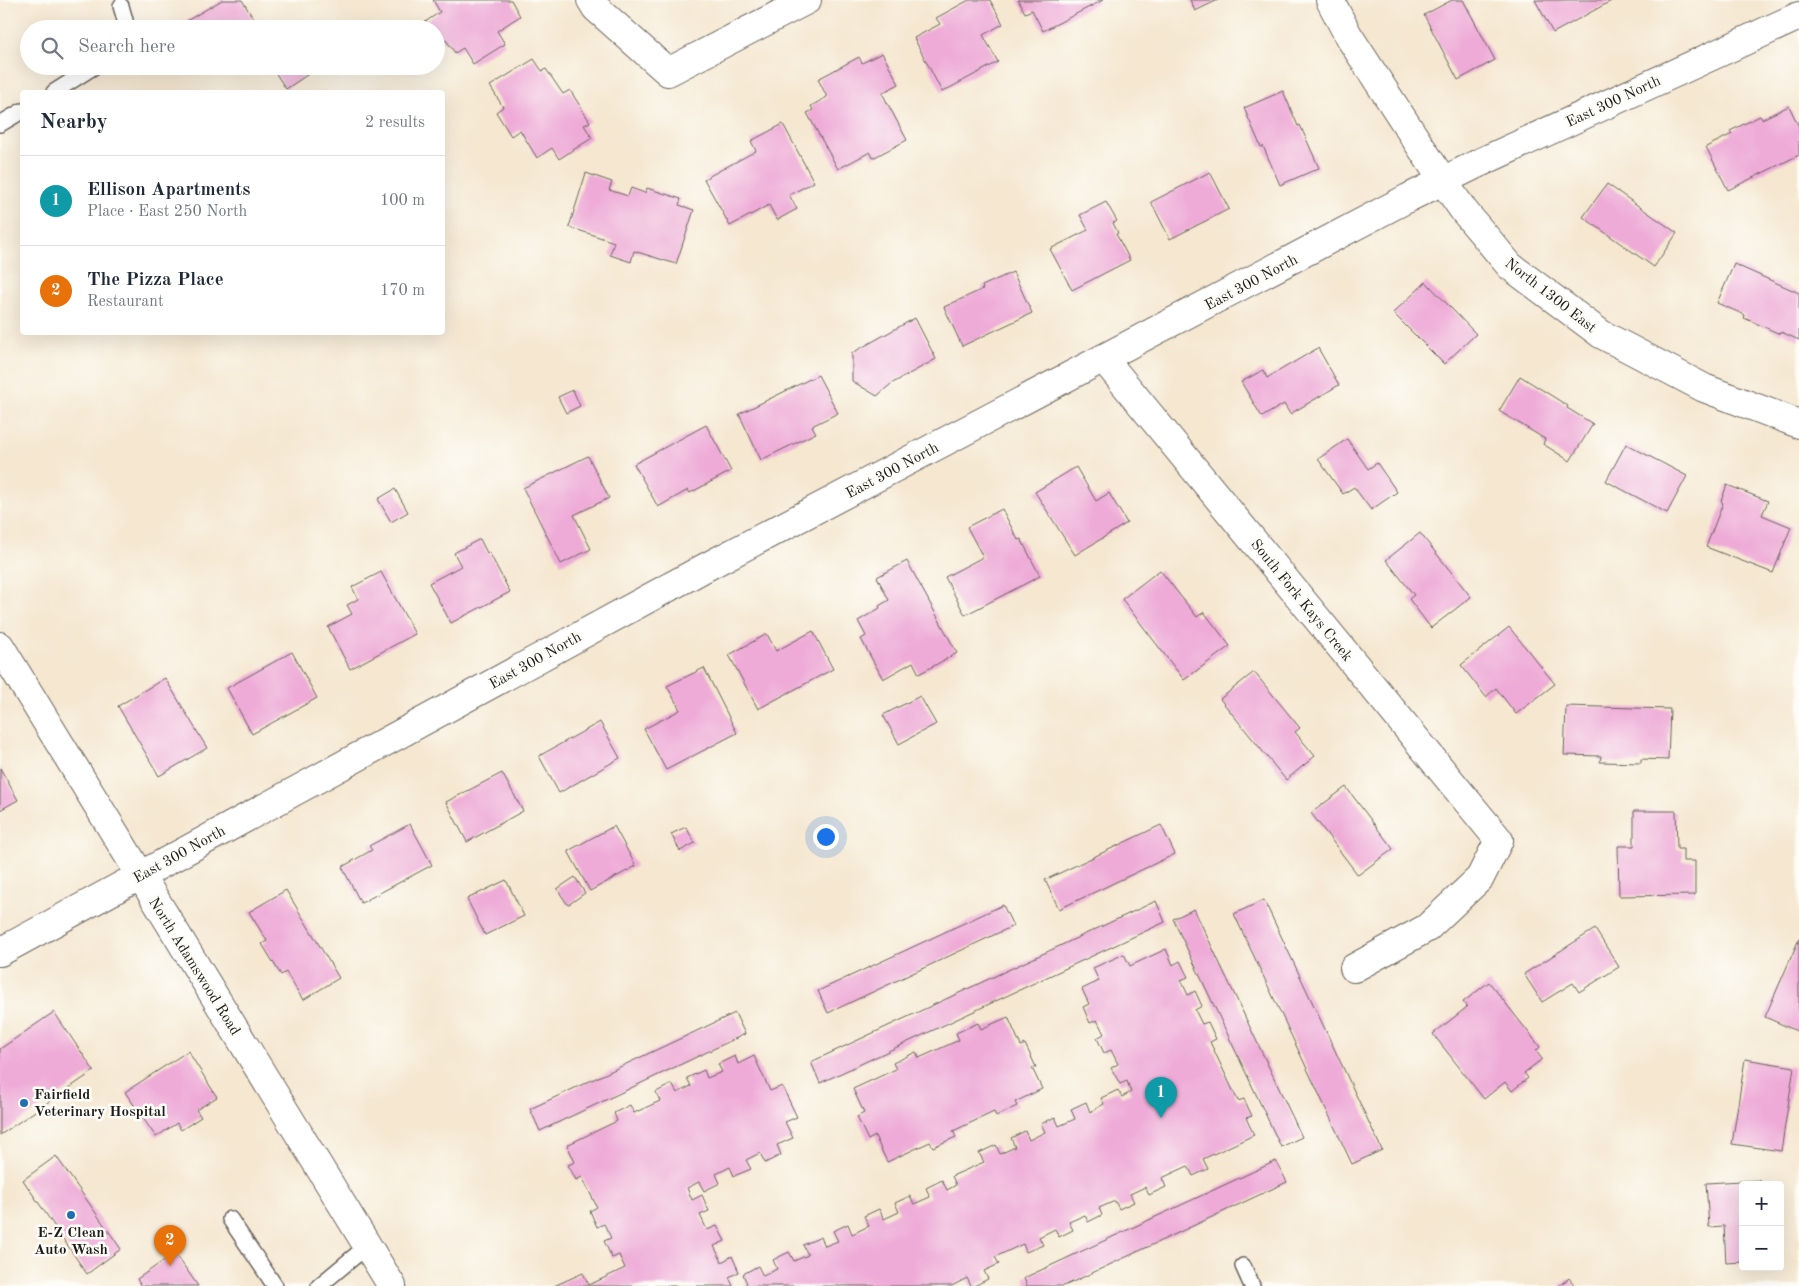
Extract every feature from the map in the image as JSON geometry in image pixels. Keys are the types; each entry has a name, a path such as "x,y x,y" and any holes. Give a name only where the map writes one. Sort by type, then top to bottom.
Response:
{"street":[{"path":"591,0 596,8 668,72 807,0"},
{"name":"North 1300 East","path":"1330,0 1348,35 1443,181 1464,211 1510,266 1601,334 1704,388 1799,424"},
{"name":"East 300 North","path":"0,952 706,568 1443,181 1799,16"},
{"name":"South Fork Kays Creek","path":"1104,359 1499,840 1480,878 1428,928 1354,968"},
{"name":"North Adamswood Road","path":"0,646 392,1286"}],"lane":[{"path":"121,6 124,20"},
{"path":"57,90 81,75"},
{"path":"0,124 20,112"},
{"path":"230,1219 275,1286"},
{"path":"319,1286 368,1246"},
{"path":"1243,1266 1252,1286"}],"building":[{"path":"222,0 242,0 253,18 250,20 188,20"},
{"path":"433,0 511,0 520,16 497,31 505,44 473,64 463,48 455,53 445,41 445,20 428,20 440,12"},
{"path":"969,0 990,0 1003,24 983,35 998,62 942,92 914,38 940,24 936,18"},
{"path":"1018,0 1103,0 1043,31 1032,10 1025,13"},
{"path":"1190,0 1218,0 1195,11"},
{"path":"1452,0 1463,0 1495,60 1458,80 1424,15"},
{"path":"1535,0 1613,0 1553,33"},
{"path":"882,53 899,84 882,93 907,140 873,158 870,152 838,169 807,113 813,110 811,106 827,97 818,79 859,57 862,63"},
{"path":"534,59 542,71 546,69 563,94 570,90 590,122 584,125 592,138 559,159 552,148 537,158 520,130 511,136 496,112 503,107 490,86"},
{"path":"277,75 307,75 286,89"},
{"path":"1283,91 1319,168 1280,185 1244,108"},
{"path":"1789,106 1799,127 1799,155 1728,190 1706,147 1732,134 1730,131 1760,116 1762,119"},
{"path":"783,124 814,182 789,195 797,209 777,220 769,205 730,226 704,179 756,151 751,141"},
{"path":"1210,172 1229,209 1170,239 1151,202"},
{"path":"586,173 612,182 609,190 628,196 631,188 645,193 647,188 681,199 679,205 694,210 676,264 634,251 631,262 610,255 614,242 569,227"},
{"path":"1607,184 1677,233 1654,267 1583,217"},
{"path":"1106,202 1117,221 1113,223 1118,233 1116,234 1130,260 1072,290 1050,249 1088,230 1080,215"},
{"path":"1734,264 1799,293 1799,340 1744,318 1745,315 1717,303"},
{"path":"1013,272 1032,313 962,346 944,307 983,289 982,286"},
{"path":"1426,282 1476,334 1444,364 1393,313"},
{"path":"915,318 936,359 891,384 877,396 852,381 852,353"},
{"path":"1318,348 1339,385 1290,414 1284,404 1262,417 1241,382 1263,370 1267,378"},
{"path":"818,375 838,413 812,426 816,433 761,460 739,414"},
{"path":"1520,376 1593,424 1570,461 1543,444 1545,439 1499,411"},
{"path":"573,390 580,406 566,413 558,397"},
{"path":"706,425 731,471 690,493 688,490 658,507 634,464"},
{"path":"1347,439 1368,469 1377,463 1397,492 1371,510 1354,487 1343,494 1318,459"},
{"path":"1626,444 1687,476 1667,513 1606,481"},
{"path":"588,456 609,498 574,515 591,549 561,564 523,488"},
{"path":"1076,467 1096,501 1109,493 1127,523 1075,555 1035,492"},
{"path":"1727,485 1768,501 1762,515 1791,527 1773,573 1706,547 1723,503 1721,501"},
{"path":"395,489 408,512 391,522 378,499"},
{"path":"1002,509 1018,540 1021,539 1040,576 965,615 945,577 983,557 967,527"},
{"path":"1420,533 1471,597 1431,628 1409,599 1414,595 1386,560"},
{"path":"480,539 510,592 451,623 429,583 461,566 454,553"},
{"path":"907,561 957,653 919,674 913,662 883,679 861,639 866,636 858,621 880,608 879,606 889,600 877,577"},
{"path":"1160,570 1197,617 1204,612 1230,646 1184,680 1122,599"},
{"path":"381,572 415,634 350,669 328,627 352,614 347,605 358,599 352,587"},
{"path":"1509,627 1555,684 1516,714 1496,688 1486,697 1461,665"},
{"path":"813,631 833,669 758,709 729,655 767,634 776,651"},
{"path":"292,652 317,698 252,734 227,688"},
{"path":"704,668 737,733 666,770 644,729 680,710 667,686"},
{"path":"1254,672 1300,728 1295,732 1315,756 1286,780 1220,699"},
{"path":"165,678 207,748 159,776 118,706"},
{"path":"920,696 936,724 899,744 883,715"},
{"path":"1566,706 1670,709 1668,760 1641,759 1641,763 1600,762 1601,756 1564,755"},
{"path":"600,722 620,758 559,793 539,756"},
{"path":"0,768 18,800 0,810"},
{"path":"502,773 523,811 467,842 446,802"},
{"path":"1346,787 1393,849 1358,875 1311,813"},
{"path":"1634,811 1676,811 1677,849 1683,849 1683,861 1695,861 1695,895 1619,896 1618,846 1634,846"},
{"path":"410,824 432,865 361,903 342,867 372,850 369,846"},
{"path":"1161,825 1175,854 1059,909 1045,880"},
{"path":"614,826 636,866 590,891 568,851"},
{"path":"686,827 695,843 680,851 671,834"},
{"path":"575,877 585,893 568,905 557,889"},
{"path":"506,880 524,916 485,935 467,899"},
{"path":"286,890 339,978 303,1000 286,972 281,975 262,944 267,941 249,912"},
{"path":"1264,900 1382,1150 1352,1164 1234,914"},
{"path":"1156,901 1165,922 820,1083 811,1062"},
{"path":"1003,905 1013,926 828,1013 818,991"},
{"path":"1194,909 1302,1137 1281,1147 1173,919"},
{"path":"1595,929 1619,967 1579,992 1573,983 1542,1002 1524,974"},
{"path":"1799,939 1799,1032 1765,1017"},
{"path":"1166,949 1173,965 1180,961 1188,977 1181,980 1188,995 1195,991 1202,1006 1195,1010 1202,1024 1208,1022 1216,1039 1210,1042 1238,1101 1244,1099 1252,1116 1246,1118 1254,1135 1203,1159 1208,1169 1193,1176 1188,1166 1162,1178 1166,1187 1149,1195 1145,1187 1130,1194 1134,1202 1119,1209 1115,1201 1099,1208 1102,1215 1088,1222 1085,1215 1069,1222 1073,1230 1059,1237 1055,1229 1039,1237 1043,1245 1026,1252 1023,1244 995,1257 999,1264 984,1271 988,1279 974,1286 971,1286 967,1278 952,1286 742,1286 747,1284 743,1274 758,1266 763,1276 777,1269 773,1260 789,1252 794,1261 808,1255 803,1245 821,1237 825,1246 838,1241 833,1231 848,1224 852,1234 869,1226 864,1216 879,1209 884,1219 899,1212 895,1203 910,1196 914,1204 930,1197 926,1188 942,1180 947,1190 956,1185 952,1176 984,1162 979,1153 996,1145 1000,1154 1015,1147 1011,1138 1025,1131 1029,1140 1045,1132 1041,1124 1055,1117 1059,1126 1075,1119 1071,1109 1086,1102 1090,1112 1104,1104 1101,1098 1118,1090 1122,1097 1131,1092 1127,1081 1120,1084 1111,1068 1118,1064 1111,1050 1104,1053 1097,1038 1104,1034 1097,1020 1090,1023 1083,1007 1089,1004 1082,989 1099,981 1093,968 1124,954 1130,966"},
{"path":"1489,982 1540,1047 1536,1051 1542,1059 1524,1073 1528,1078 1512,1091 1505,1082 1484,1099 1433,1034 1467,1007 1463,1002"},
{"name":"Fairfield Veterinary Hospital","path":"54,1012 94,1071 0,1135 0,1049"},
{"path":"735,1013 745,1034 540,1131 530,1109"},
{"path":"1008,1017 1021,1046 1025,1044 1036,1067 1032,1068 1042,1089 1015,1102 1017,1106 996,1116 994,1112 953,1131 956,1137 933,1147 930,1142 887,1162 875,1136 868,1140 857,1117 864,1113 853,1089 896,1069 893,1063 916,1052 919,1058 959,1040 956,1033 978,1023 981,1029"},
{"path":"188,1051 217,1097 196,1110 201,1117 181,1130 177,1123 156,1137 125,1092"},
{"path":"735,1056 738,1064 754,1056 770,1091 782,1086 797,1117 785,1122 793,1138 777,1145 781,1155 765,1163 760,1153 746,1160 751,1169 734,1176 730,1167 716,1174 720,1183 704,1191 699,1182 687,1188 692,1200 702,1195 709,1211 700,1215 707,1230 717,1226 725,1241 714,1246 722,1262 732,1256 739,1272 729,1277 733,1286 554,1286 583,1273 589,1285 625,1268 619,1255 612,1258 604,1241 611,1238 604,1224 597,1227 590,1211 597,1207 582,1177 576,1180 568,1165 575,1162 567,1145 617,1121 614,1113 630,1105 634,1113 660,1101 656,1092 672,1084 677,1093 691,1086 687,1078 704,1070 707,1078 722,1072 718,1064"},
{"path":"1745,1059 1794,1067 1781,1151 1732,1144"},
{"name":"E-Z Clean Auto Wash","path":"56,1156 121,1249 87,1274 23,1180"},
{"path":"1276,1161 1287,1182 1064,1286 1027,1286 1024,1278"},
{"path":"1739,1181 1739,1262 1726,1263 1724,1226 1709,1227 1706,1183"},
{"path":"175,1253 198,1286 141,1286 137,1279"},
{"path":"1569,1278 1575,1286 1559,1286"}],"place":[{"name":"Fairfield Veterinary Hospital","path":"24,1103"},
{"name":"Ellison Apartments","path":"1161,1118"},
{"name":"E-Z Clean Auto Wash","path":"71,1215"},
{"name":"The Pizza Place","path":"170,1266"}]}
